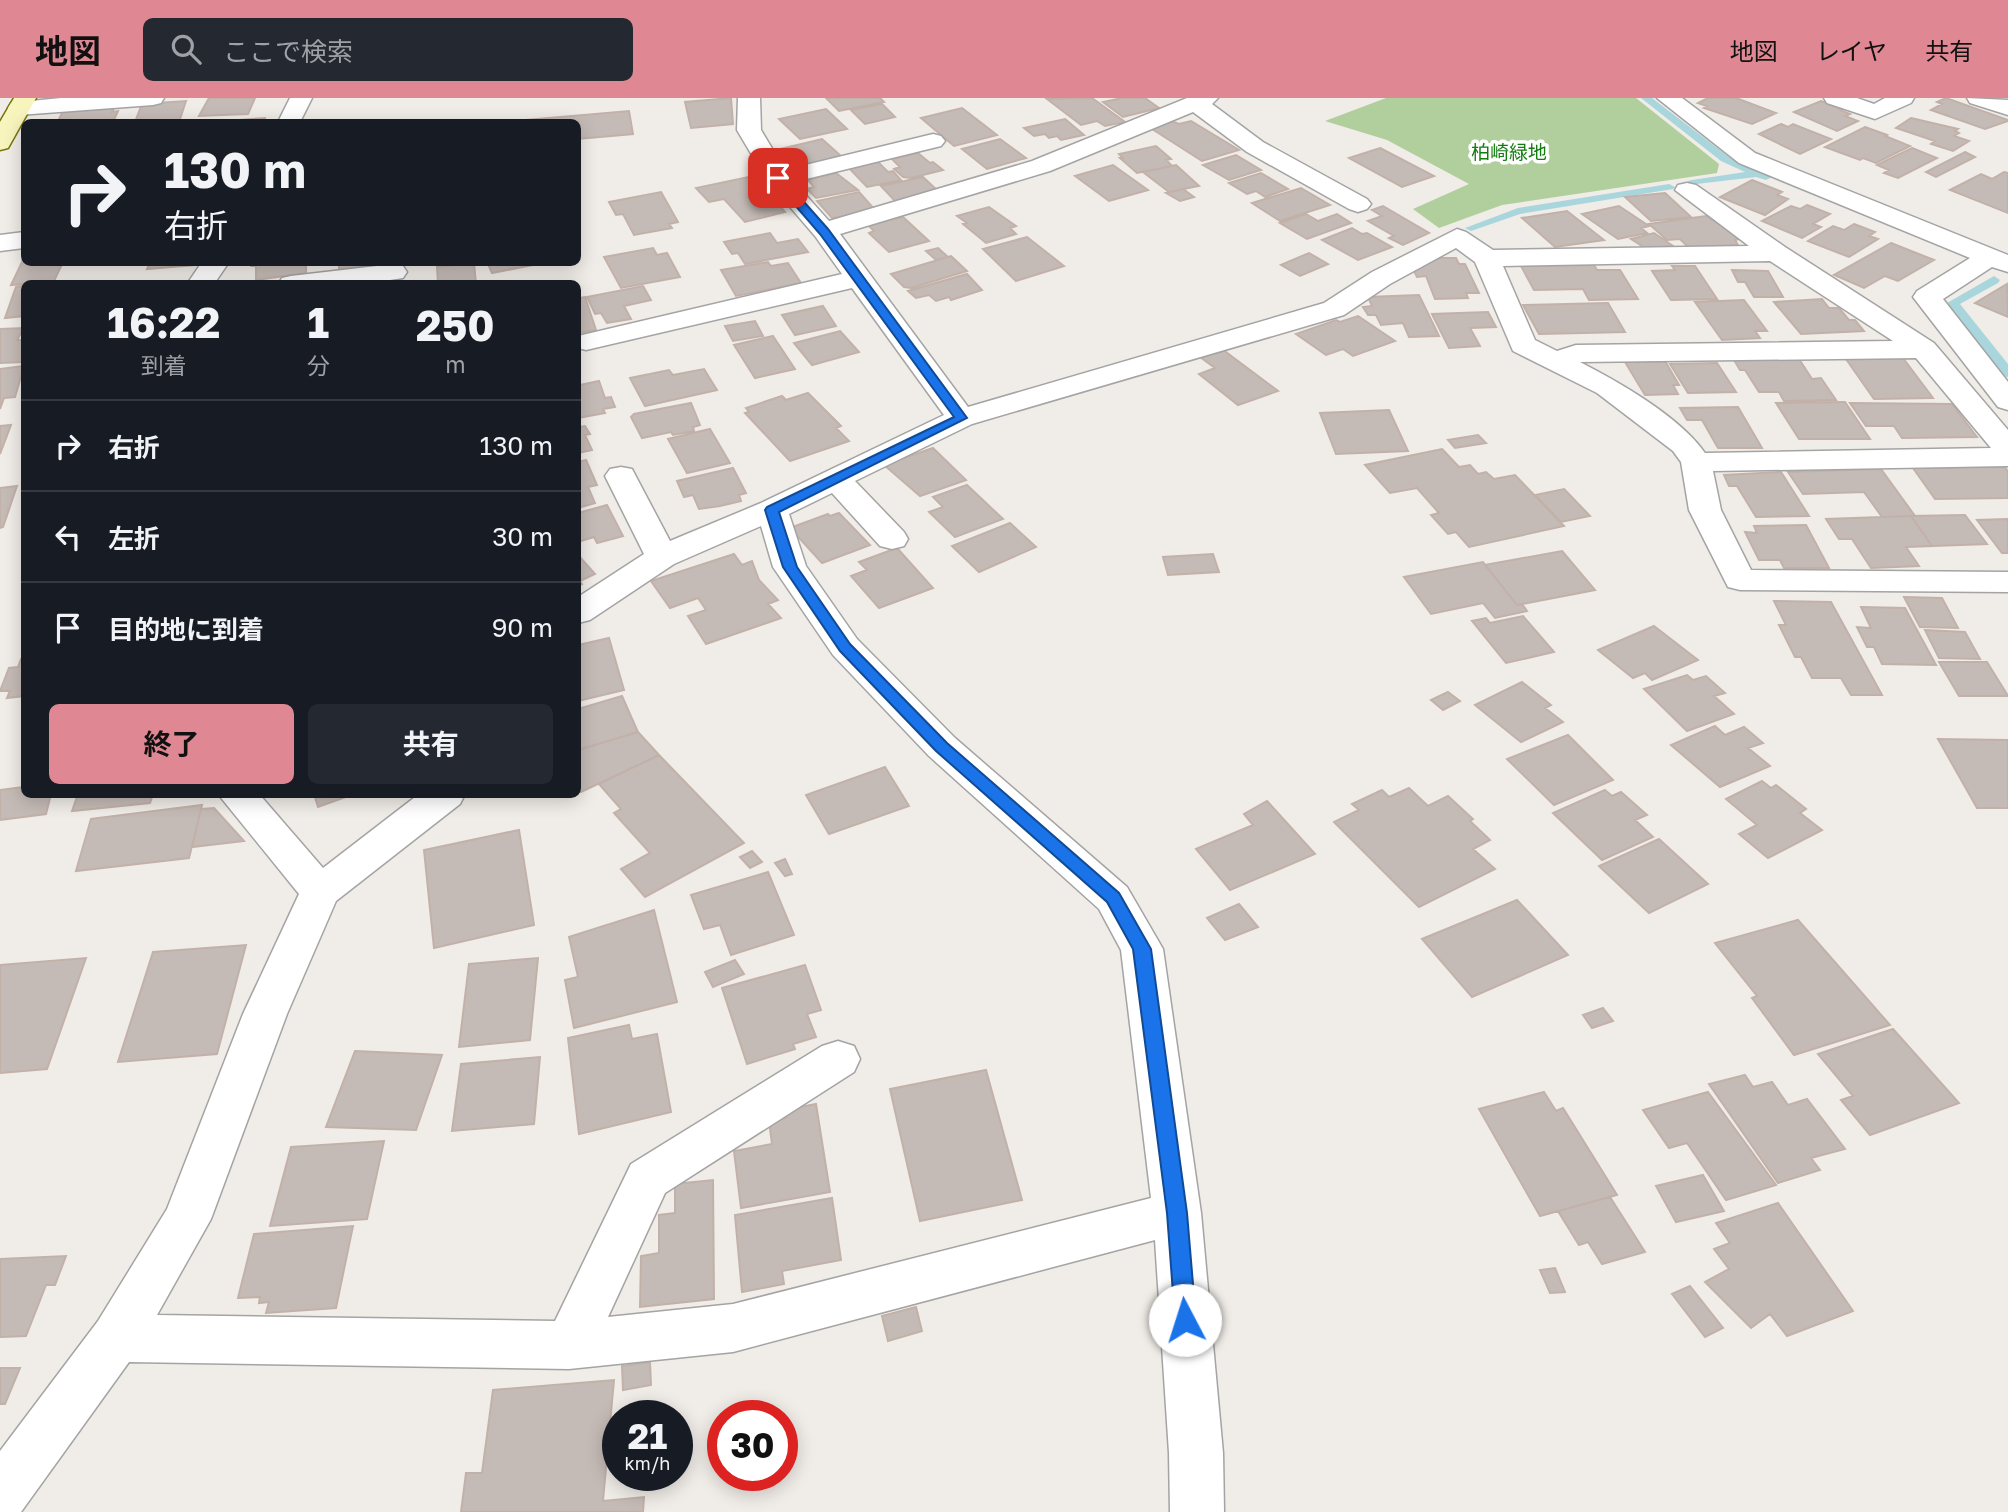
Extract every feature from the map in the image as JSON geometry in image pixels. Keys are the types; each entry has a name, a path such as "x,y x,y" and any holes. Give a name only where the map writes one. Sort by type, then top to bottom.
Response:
{"street":[{"path":"0,143 22,103 153,98"},
{"path":"290,119 301,98"},
{"path":"749,98 749,130 778,178 824,231 961,418"},
{"path":"1668,98 1747,158 1999,260"},
{"path":"1835,98 1875,112 1903,98"},
{"path":"1979,98 2008,108"},
{"path":"824,231 1041,166 1202,100 1255,147 1358,204"},
{"path":"778,178 933,141"},
{"path":"1687,190 1776,253 1924,349 2008,449"},
{"path":"581,610 662,557 772,510 961,418 1335,309 1381,278 1457,237 1487,258 1523,345 1606,387 1684,446 1696,462 1706,510 1740,580 2008,582"},
{"path":"0,243 21,240"},
{"path":"1487,258 1776,253"},
{"path":"1884,323 1927,297 1999,260"},
{"path":"325,280 394,272"},
{"path":"586,342 859,278"},
{"path":"1927,297 2008,401"},
{"path":"1556,362 1576,354 1924,349"},
{"path":"1696,462 2008,457"},
{"path":"621,476 662,557"},
{"path":"836,479 892,539"},
{"path":"772,510 790,567 845,647 942,747 1113,898 1142,949 1177,1213 1196,1453 1197,1512"},
{"path":"240,798 320,892"},
{"path":"0,1496 116,1339 187,1219 265,1014 320,892 441,798"},
{"path":"569,1345 648,1179 838,1059"},
{"path":"116,1339 569,1345 733,1328 1177,1213"}],"green space":[{"name":"柏崎緑地","path":"1386,98 1636,98 1719,164 1717,173 1502,205 1439,228 1413,209 1469,184 1387,140 1325,121"}],"building":[{"path":"209,98 255,98 248,114 199,116"},
{"path":"731,98 733,124 691,128 685,102"},
{"path":"826,98 880,98 884,102 839,111"},
{"path":"1092,98 1125,122 1105,126 1097,121 1081,125 1047,99"},
{"path":"1122,98 1145,98 1159,108 1123,117 1103,102"},
{"path":"1708,98 1736,98 1776,113 1752,124 1704,108 1707,106 1698,103"},
{"path":"1946,98 2008,121 1985,129 1931,110 1942,104 1937,102"},
{"path":"186,101 180,119 136,119 142,104"},
{"path":"1821,101 1842,109 1840,110 1850,114 1845,116 1858,121 1837,131 1794,112"},
{"path":"882,104 895,117 865,124 851,110"},
{"path":"114,108 112,112 118,111 114,119 59,119 63,111"},
{"path":"962,108 997,135 954,146 921,118"},
{"path":"826,109 847,129 800,139 779,119"},
{"path":"629,111 633,134 581,139 581,119 536,119"},
{"path":"1911,118 1958,129 1955,131 1959,133 1954,136 1969,141 1953,151 1931,144 1935,141 1896,128"},
{"path":"1065,119 1084,135 1061,140 1057,136 1049,138 1045,134 1034,136 1024,128"},
{"path":"1171,121 1179,124 1191,121 1239,150 1202,161 1152,129"},
{"path":"1781,124 1788,127 1793,124 1831,139 1800,154 1759,134"},
{"path":"1865,127 1910,146 1876,163 1825,147"},
{"path":"822,139 841,156 799,167 780,149"},
{"path":"1000,139 1026,158 987,169 962,149"},
{"path":"1156,146 1171,159 1166,160 1172,166 1137,173 1120,158 1123,158 1119,154"},
{"path":"1380,148 1434,176 1402,187 1349,158"},
{"path":"1912,148 1937,158 1898,178 1884,173 1889,170 1877,165"},
{"path":"1965,152 1975,157 1936,177 1926,172"},
{"path":"918,153 943,170 911,178 903,177 894,169 900,167 892,159"},
{"path":"1236,155 1261,170 1229,180 1203,165"},
{"path":"878,162 888,172 893,171 901,180 867,187 849,168"},
{"path":"1113,165 1148,190 1109,201 1075,176"},
{"path":"1176,165 1199,186 1169,192 1143,172"},
{"path":"2004,172 2008,173 2008,213 1950,190 1981,174 1992,179"},
{"path":"836,173 858,190 816,198 807,189 814,187 808,180"},
{"path":"1261,173 1288,189 1265,197 1256,191 1247,194 1229,183"},
{"path":"753,176 785,212 745,222 724,199 709,202 696,188"},
{"path":"923,177 938,191 898,204 881,186"},
{"path":"1752,180 1782,192 1777,195 1788,199 1765,215 1720,197"},
{"path":"1301,188 1330,205 1280,221 1252,203"},
{"path":"1183,189 1194,197 1180,201 1166,193"},
{"path":"661,192 678,222 669,224 672,228 634,235 623,214 616,215 609,202"},
{"path":"859,192 876,211 832,218 817,201"},
{"path":"1665,193 1691,217 1651,221 1625,197"},
{"path":"1807,205 1830,214 1813,224 1821,227 1802,238 1762,221 1791,206 1800,209"},
{"path":"1383,206 1429,233 1403,245 1389,238 1394,236 1368,221 1382,216 1372,210"},
{"path":"1619,206 1649,226 1641,228 1647,233 1618,239 1582,214"},
{"path":"989,207 1016,226 1010,228 1016,234 986,243 957,216"},
{"path":"1567,211 1604,240 1555,247 1522,218"},
{"path":"1306,214 1318,221 1337,214 1351,223 1307,239 1280,223"},
{"path":"1706,216 1743,238 1735,240 1738,245 1688,247 1680,239 1667,240 1649,224"},
{"path":"903,217 929,241 889,252 869,233 874,231 868,225"},
{"path":"1854,224 1875,232 1869,236 1878,239 1849,257 1808,241 1833,226 1844,230"},
{"path":"1352,228 1392,247 1358,260 1322,240"},
{"path":"770,233 777,243 798,239 808,252 745,264 738,253 732,254 724,242"},
{"path":"1654,233 1673,246 1645,248 1631,239"},
{"path":"1027,237 1064,266 1016,281 983,249"},
{"path":"1891,243 1934,260 1898,281 1885,276 1864,288 1834,275"},
{"path":"653,248 657,255 667,253 680,277 621,288 604,257"},
{"path":"938,248 948,257 936,260 926,251"},
{"path":"1309,253 1328,264 1300,276 1281,265"},
{"path":"951,256 967,271 911,288 904,287 891,274"},
{"path":"1435,258 1456,258 1459,264 1465,264 1479,293 1466,293 1468,298 1435,299 1426,276 1417,277 1413,269"},
{"path":"768,262 771,266 788,263 801,283 736,296 721,270"},
{"path":"21,264 61,266 54,280 21,280 21,284 11,285"},
{"path":"1594,265 1597,270 1620,270 1638,299 1589,300 1583,289 1534,290 1521,266"},
{"path":"148,266 183,266 147,269"},
{"path":"256,266 306,266 306,273 256,280"},
{"path":"339,266 381,266 339,271"},
{"path":"474,266 476,280 438,280 437,267"},
{"path":"489,266 528,266 492,273"},
{"path":"1672,266 1695,266 1717,299 1671,300 1652,271 1675,270"},
{"path":"1732,270 1768,271 1783,297 1754,297 1745,282 1738,282"},
{"path":"967,274 982,290 951,300 949,297 936,301 929,295 916,298 908,291"},
{"path":"2007,284 2008,317 1975,303"},
{"path":"21,286 21,316 5,318 16,287"},
{"path":"643,286 651,300 624,306 631,319 607,323 601,313 595,314 587,297"},
{"path":"1419,295 1439,336 1409,337 1403,323 1381,325 1376,315 1368,315 1363,307 1372,306 1368,297"},
{"path":"585,297 596,330 581,332 581,298"},
{"path":"1822,299 1829,308 1839,308 1849,320 1855,320 1864,331 1801,334 1774,302"},
{"path":"1744,300 1767,331 1755,331 1760,338 1722,340 1695,302"},
{"path":"1608,303 1625,332 1539,334 1523,305"},
{"path":"823,306 836,326 795,335 782,315"},
{"path":"1488,312 1496,327 1470,328 1480,346 1449,348 1432,314"},
{"path":"1358,316 1395,341 1353,356 1343,349 1326,355 1296,334 1336,320 1340,322"},
{"path":"755,321 763,336 733,341 725,326"},
{"path":"21,328 17,340 21,340 21,362 0,363 0,329"},
{"path":"840,331 859,352 812,365 794,343"},
{"path":"773,336 795,369 755,378 734,345"},
{"path":"1222,349 1278,391 1238,405 1199,374 1215,368 1200,357"},
{"path":"1903,358 1933,398 1874,399 1846,359"},
{"path":"1799,359 1812,379 1821,378 1836,400 1784,401 1779,392 1759,392 1745,370 1740,370 1734,360"},
{"path":"1665,361 1679,385 1673,385 1678,394 1645,395 1625,362"},
{"path":"1717,363 1736,392 1688,393 1670,364"},
{"path":"21,366 15,397 4,398 0,409 0,369"},
{"path":"704,369 717,390 645,406 630,378 669,370 673,375"},
{"path":"599,381 605,398 611,397 615,407 603,409 605,413 581,417 581,385"},
{"path":"808,393 841,426 836,428 849,441 790,461 745,413 749,412 746,408 782,396 786,400"},
{"path":"1845,402 1870,439 1799,439 1776,403"},
{"path":"691,403 700,425 693,427 694,431 642,438 631,417 634,414"},
{"path":"1850,403 1952,404 1977,437 1902,438 1894,426 1866,426"},
{"path":"1738,407 1762,448 1718,448 1702,420 1687,420 1680,408"},
{"path":"1389,410 1408,451 1336,454 1320,413"},
{"path":"11,425 0,454 0,426"},
{"path":"585,426 590,434 585,435 592,450 581,452 581,427"},
{"path":"710,429 730,463 687,473 668,439"},
{"path":"1478,435 1486,443 1455,448 1448,440"},
{"path":"933,448 966,480 920,496 884,465"},
{"path":"1442,449 1459,467 1470,465 1478,474 1486,472 1494,479 1515,475 1564,526 1469,547 1456,532 1448,534 1431,515 1439,513 1417,488 1390,493 1365,465"},
{"path":"586,460 597,485 588,487 595,503 581,507 581,461"},
{"path":"2005,467 2008,472 2008,498 1935,499 1913,468"},
{"path":"733,468 746,493 739,495 741,501 720,506 699,509 693,495 684,497 677,481"},
{"path":"1881,469 1915,516 1882,517 1864,492 1803,494 1788,472"},
{"path":"1781,472 1809,516 1756,517 1737,486 1729,486 1724,475"},
{"path":"967,485 1003,519 955,537 929,512 943,507 933,497"},
{"path":"17,486 3,527 0,528 0,488"},
{"path":"1564,489 1590,516 1561,522 1535,495"},
{"path":"607,505 623,536 597,543 594,537 581,541 581,512"},
{"path":"839,513 870,545 822,563 790,528 828,514 830,516"},
{"path":"1965,515 1987,544 1932,546 1911,516"},
{"path":"1911,516 1932,546 1906,547 1919,566 1871,568 1852,539 1839,539 1826,519"},
{"path":"2008,519 2008,553 2002,553 1977,520"},
{"path":"1010,523 1036,547 979,572 952,546"},
{"path":"1806,525 1829,568 1784,568 1780,560 1759,560 1745,532 1757,533 1754,526"},
{"path":"897,548 933,588 879,608 851,576 867,570 859,562"},
{"path":"1562,551 1595,590 1517,605 1485,565"},
{"path":"734,554 742,565 752,561 759,580 778,600 768,604 781,618 706,644 688,616 706,610 698,598 670,608 651,581"},
{"path":"1213,554 1219,572 1168,575 1163,557"},
{"path":"581,558 595,574 581,581"},
{"path":"1483,562 1517,605 1522,604 1527,611 1495,618 1483,603 1431,614 1404,577"},
{"path":"1904,597 1942,598 1958,628 1920,627"},
{"path":"1774,601 1831,602 1882,695 1851,695 1841,678 1812,678 1801,657 1795,657 1779,625 1786,625"},
{"path":"1861,607 1905,608 1936,665 1882,664 1874,647 1867,647 1857,627 1871,628"},
{"path":"1523,616 1554,652 1506,663 1472,621 1486,618 1490,623"},
{"path":"1654,626 1698,660 1652,680 1645,673 1633,678 1598,650"},
{"path":"1925,630 1965,632 1980,659 1939,658"},
{"path":"609,638 624,690 581,700 581,644"},
{"path":"21,659 21,696 7,698 10,691 0,691 9,668 18,667"},
{"path":"1939,662 1987,662 2008,696 1959,696"},
{"path":"1687,675 1693,680 1706,676 1725,693 1714,696 1734,714 1687,731 1644,689"},
{"path":"1522,682 1551,705 1545,708 1563,722 1521,742 1475,705"},
{"path":"1448,692 1460,701 1443,710 1431,700"},
{"path":"622,696 638,732 581,749 581,708"},
{"path":"1715,726 1725,735 1744,727 1763,743 1748,748 1770,766 1720,787 1671,745"},
{"path":"638,732 659,755 581,792 581,749"},
{"path":"1568,735 1613,780 1554,805 1507,759"},
{"path":"1938,739 2008,740 2008,808 1977,808"},
{"path":"659,755 744,843 645,897 621,869 650,853 614,813 621,809 599,784"},
{"path":"885,767 909,806 829,834 806,795"},
{"path":"1762,781 1771,788 1776,785 1806,809 1800,813 1822,830 1768,858 1739,834 1757,825 1726,799"},
{"path":"21,787 21,798 50,798 46,814 0,820 0,790"},
{"path":"1409,788 1428,806 1448,796 1473,819 1470,821 1490,840 1473,849 1495,869 1419,907 1334,822 1359,810 1352,804 1382,790 1389,797"},
{"path":"1605,790 1612,796 1621,792 1647,815 1635,820 1653,837 1602,860 1553,813"},
{"path":"77,798 152,798 150,803 72,811"},
{"path":"315,798 343,798 318,807"},
{"path":"1267,801 1315,854 1230,890 1196,849 1253,825 1244,814"},
{"path":"202,805 189,858 76,871 91,819"},
{"path":"214,808 244,841 192,847 201,809"},
{"path":"519,830 534,925 434,948 424,850"},
{"path":"1659,839 1708,884 1649,913 1599,866"},
{"path":"752,851 762,862 750,868 740,857"},
{"path":"785,859 792,874 785,876 775,863"},
{"path":"768,872 794,935 731,955 720,925 704,929 691,895"},
{"path":"1517,900 1568,955 1472,997 1422,939"},
{"path":"1239,904 1258,927 1225,940 1207,918"},
{"path":"654,910 677,1002 574,1028 565,980 578,977 569,937"},
{"path":"1798,920 1890,1025 1794,1055 1752,998 1757,996 1715,943"},
{"path":"246,945 217,1054 118,1062 153,952"},
{"path":"86,958 47,1069 0,1073 0,965"},
{"path":"538,958 530,1040 459,1047 469,964"},
{"path":"735,960 744,974 713,987 705,972"},
{"path":"805,965 821,1010 807,1014 816,1037 793,1044 795,1049 747,1064 722,988"},
{"path":"1603,1008 1613,1021 1592,1028 1583,1015"},
{"path":"629,1025 632,1039 657,1034 671,1112 579,1134 568,1038"},
{"path":"1893,1029 1959,1103 1870,1135 1841,1100 1853,1096 1818,1054"},
{"path":"355,1051 442,1055 416,1130 326,1127"},
{"path":"540,1057 534,1124 452,1131 461,1064"},
{"path":"986,1070 1022,1200 920,1221 890,1089"},
{"path":"1745,1075 1753,1087 1772,1082 1788,1105 1807,1099 1845,1149 1811,1158 1820,1170 1778,1183 1709,1084"},
{"path":"1544,1092 1556,1111 1563,1108 1617,1195 1540,1216 1479,1109"},
{"path":"1708,1092 1776,1185 1726,1200 1687,1143 1669,1148 1643,1110"},
{"path":"816,1104 830,1192 741,1208 734,1151 772,1144 769,1121 786,1118 785,1110"},
{"path":"384,1141 367,1219 270,1226 291,1147"},
{"path":"1703,1175 1724,1211 1676,1222 1656,1186"},
{"path":"713,1180 714,1299 640,1307 641,1256 659,1253 659,1215 675,1213 675,1184"},
{"path":"1610,1197 1645,1252 1602,1264 1588,1242 1579,1245 1558,1211"},
{"path":"832,1198 841,1260 782,1271 784,1284 742,1292 735,1215"},
{"path":"1778,1203 1853,1311 1787,1336 1770,1314 1751,1328 1705,1282 1729,1269 1714,1249 1730,1243 1716,1223"},
{"path":"353,1226 336,1308 266,1313 269,1302 259,1303 260,1297 238,1298 254,1234"},
{"path":"66,1256 55,1285 46,1285 26,1336 0,1337 0,1259"},
{"path":"1555,1268 1565,1292 1550,1293 1540,1270"},
{"path":"1690,1286 1723,1328 1705,1337 1672,1294"},
{"path":"916,1307 922,1331 888,1341 882,1316"},
{"path":"650,1362 651,1385 623,1390 622,1366"},
{"path":"0,1368 20,1368 5,1404 0,1404"},
{"path":"614,1380 612,1400 602,1400 603,1501 644,1497 643,1512 461,1512 466,1473 482,1473 493,1390"}],"waterway":[{"path":"1646,98 1725,159 1757,173"},
{"path":"1692,183 1757,173"},
{"path":"1757,173 1766,177"},
{"path":"1471,228 1518,211 1669,187"},
{"path":"1994,280 1953,303 2008,373"}],"route":[{"path":"778,178 824,231 961,418 772,510 790,567 845,647 942,747 1113,898 1142,949 1177,1213 1185,1320"}]}
